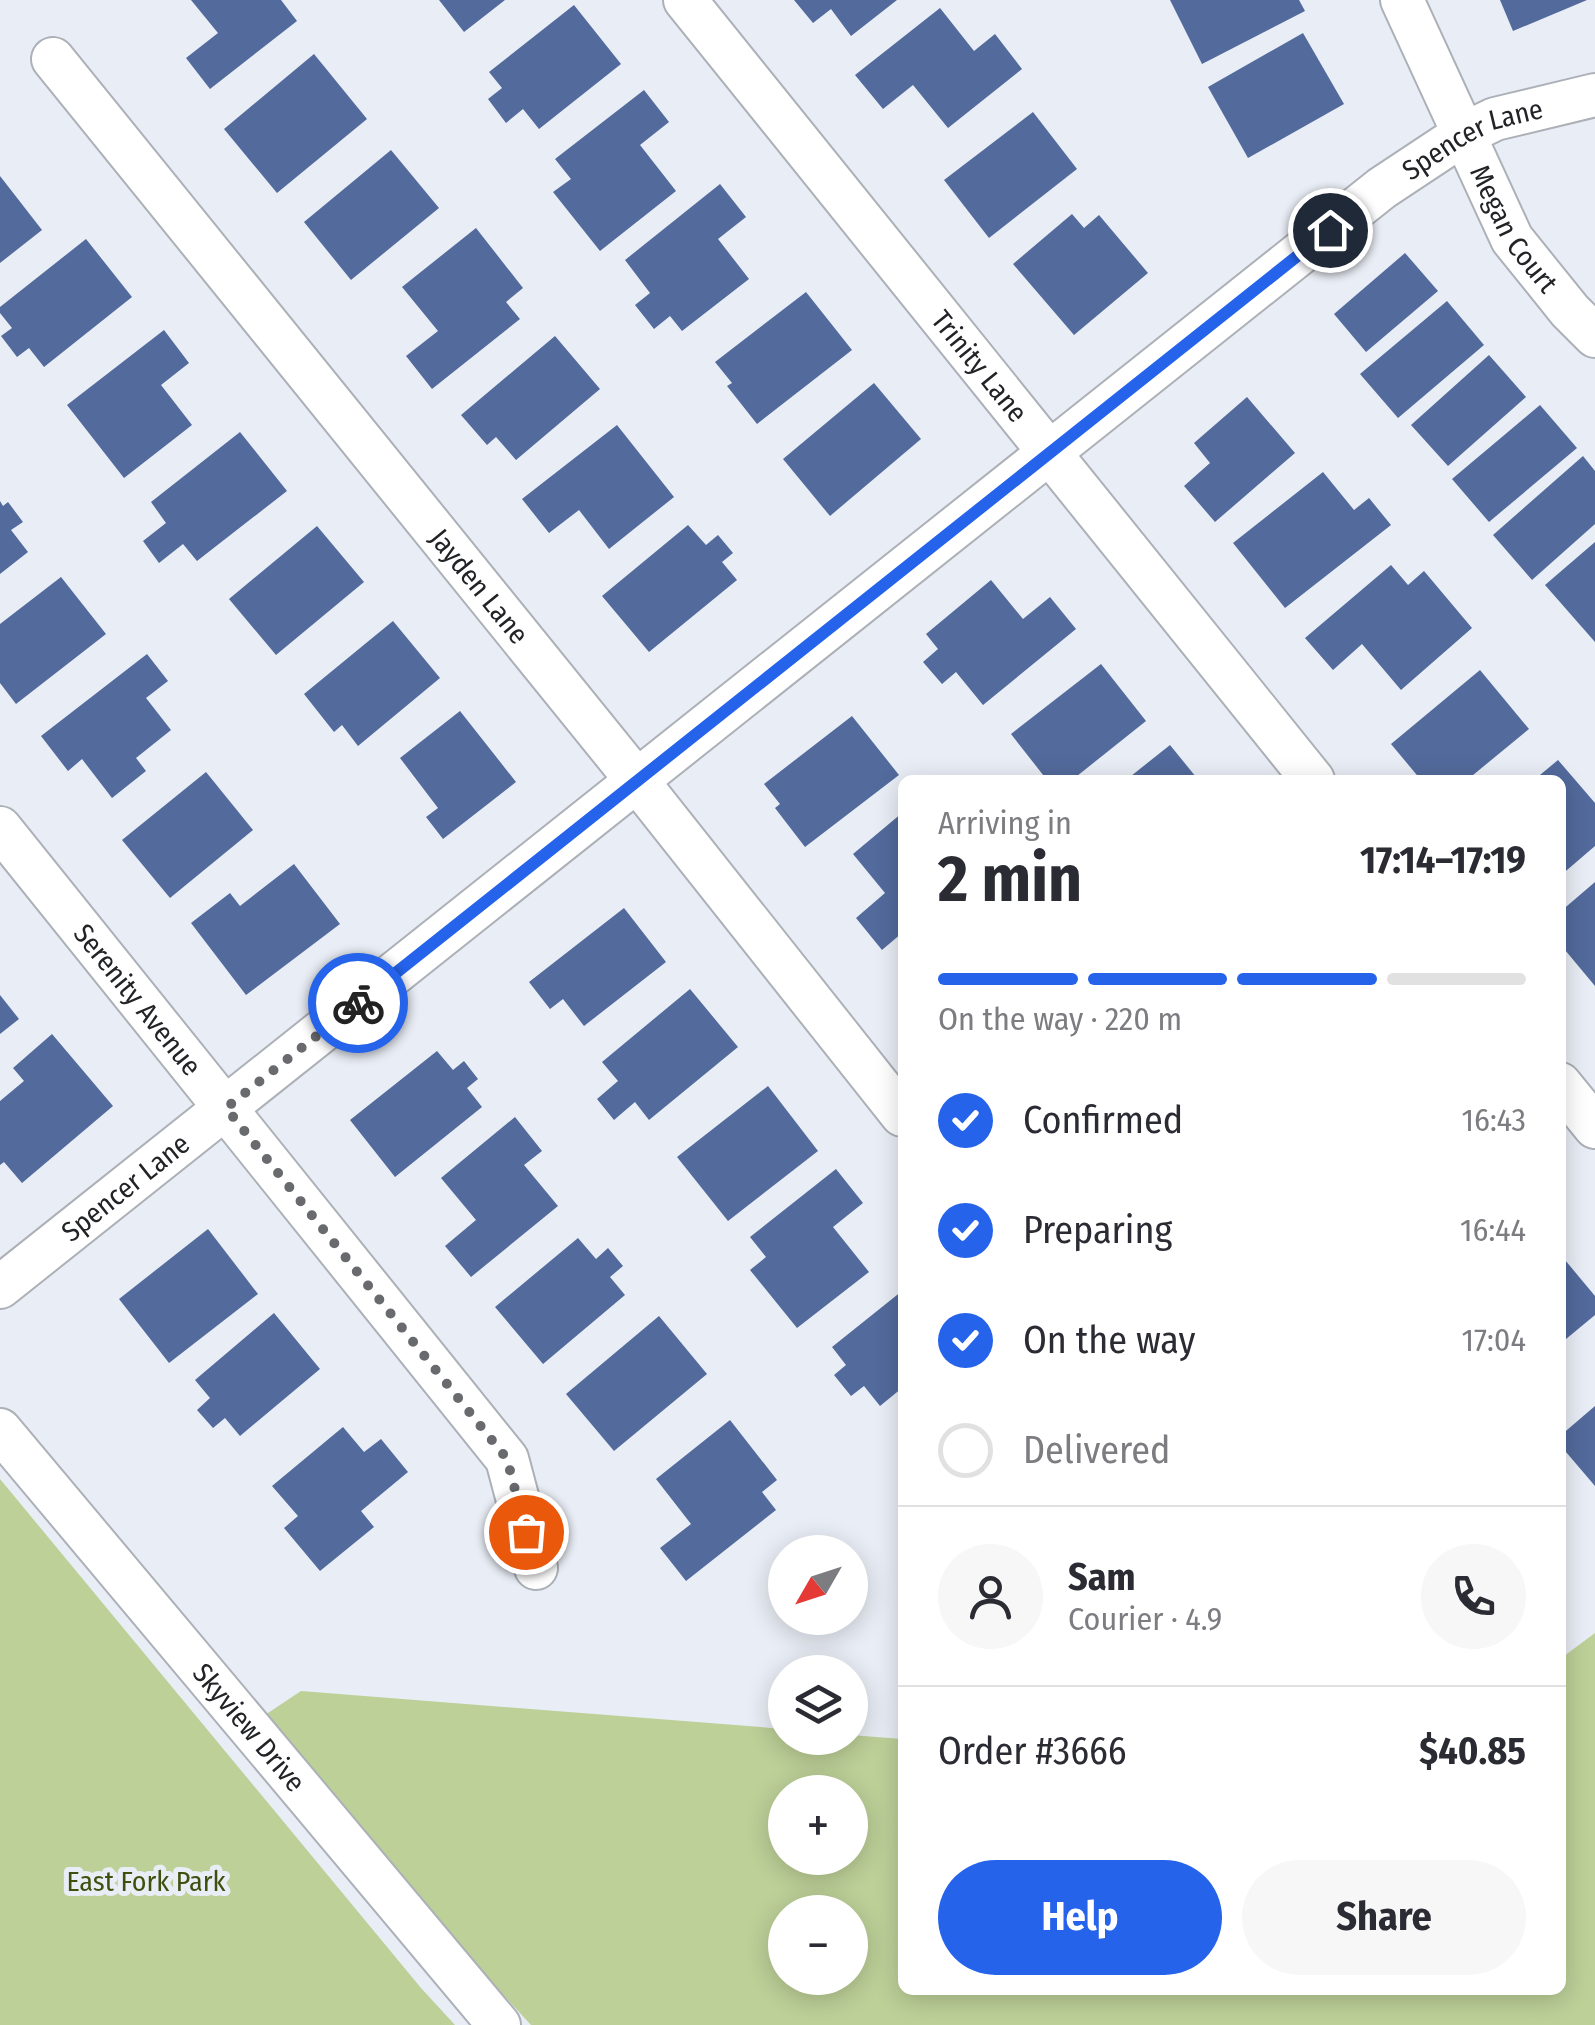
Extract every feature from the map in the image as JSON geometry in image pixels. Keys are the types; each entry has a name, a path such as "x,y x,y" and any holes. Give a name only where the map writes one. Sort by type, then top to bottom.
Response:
{"street":[{"name":"Trinity Lane","path":"685,0 1308,775"},
{"name":"Megan Court","path":"1402,0 1512,240 1595,336"},
{"name":"Jayden Lane","path":"53,59 898,1110"},
{"name":"Spencer Lane","path":"0,1287 1382,188 1462,135 1495,119 1595,95"},
{"name":"Serenity Avenue","path":"0,828 507,1459 536,1568"},
{"path":"1566,1091 1595,1127"},
{"name":"Skyview Drive","path":"0,1430 499,2025"}],"green space":[{"name":"East Fork Park","path":"0,1479 421,1988 455,2025 0,2025"},
{"path":"1595,1633 1595,2025 531,2025 444,1930 265,1715 301,1691 768,1728 768,1755 868,1755 868,1736 898,1739 898,1995 1566,1995 1566,1655"}],"building":[{"path":"191,0 281,0 297,21 210,89 186,58 218,33"},
{"path":"439,0 505,0 464,32"},
{"path":"794,0 897,0 851,36 831,9 813,23"},
{"path":"1170,0 1299,0 1305,11 1202,64"},
{"path":"1500,0 1587,0 1513,31"},
{"path":"574,5 621,64 539,129 523,109 506,123 488,99 502,88 489,72"},
{"path":"940,8 974,51 995,34 1022,69 948,128 913,85 883,109 855,75"},
{"path":"1303,33 1344,104 1248,158 1208,87"},
{"path":"314,54 367,119 277,193 224,129"},
{"path":"644,90 669,122 640,145 676,191 600,251 553,192 571,179 555,159"},
{"path":"1033,112 1077,169 989,238 944,180"},
{"path":"391,150 439,208 351,280 304,222"},
{"path":"0,176 42,230 0,263"},
{"path":"720,184 746,217 718,239 749,279 682,331 670,316 654,329 635,305 650,293 625,260"},
{"path":"1072,214 1084,228 1099,215 1148,273 1074,335 1013,264"},
{"path":"476,228 523,288 506,302 520,319 432,389 406,356 438,331 402,287"},
{"path":"86,239 132,297 44,367 29,348 17,357 1,336 12,328 0,307"},
{"path":"1405,253 1438,291 1366,352 1334,314"},
{"path":"806,292 852,350 757,424 727,386 732,383 715,362"},
{"path":"1447,301 1484,345 1398,418 1360,374"},
{"path":"164,330 189,363 161,385 192,425 124,478 67,405"},
{"path":"555,336 600,389 516,460 496,437 487,445 461,415"},
{"path":"1489,355 1526,397 1448,466 1411,425"},
{"path":"874,383 921,439 830,516 783,459"},
{"path":"1247,397 1295,453 1215,522 1184,486 1210,463 1194,443"},
{"path":"1540,405 1577,448 1489,522 1452,479"},
{"path":"617,425 674,497 609,549 579,510 549,533 522,499"},
{"path":"240,432 287,491 197,561 183,544 159,563 143,541 166,523 151,502"},
{"path":"1583,456 1595,471 1595,524 1532,580 1493,535"},
{"path":"1323,472 1354,510 1369,498 1391,525 1285,608 1233,543"},
{"path":"0,501 3,506 8,502 23,522 11,530 28,552 0,574"},
{"path":"688,525 706,545 718,535 733,553 722,562 737,580 649,652 602,596"},
{"path":"317,526 364,582 276,655 229,599"},
{"path":"1595,542 1595,642 1545,585"},
{"path":"1391,565 1408,585 1424,571 1472,628 1401,690 1362,644 1333,670 1305,638"},
{"path":"61,577 106,634 16,704 0,683 0,624"},
{"path":"991,580 1023,619 1050,597 1076,629 983,705 956,672 942,684 923,662 938,649 926,634"},
{"path":"393,621 440,678 358,746 342,725 334,732 304,694"},
{"path":"147,654 168,681 146,698 171,730 136,758 146,771 112,798 82,759 68,771 41,736"},
{"path":"1101,664 1146,721 1078,775 1043,775 1011,734"},
{"path":"1480,670 1529,729 1473,775 1417,775 1391,744"},
{"path":"460,711 516,782 443,839 426,817 438,808 400,758"},
{"path":"852,716 899,775 805,847 775,808 780,804 764,784"},
{"path":"1170,745 1194,775 1132,775"},
{"path":"1558,760 1595,803 1595,846 1566,871 1566,775 1540,775"},
{"path":"206,772 253,830 170,898 122,840"},
{"path":"898,816 898,936 882,950 856,918 885,893 853,854"},
{"path":"294,864 340,924 246,995 191,923 230,893 240,906"},
{"path":"1595,882 1595,986 1566,951 1566,907"},
{"path":"624,908 666,962 584,1026 563,999 550,1009 529,982"},
{"path":"690,989 738,1047 649,1120 635,1102 614,1120 597,1099 618,1081 602,1062"},
{"path":"0,995 19,1019 0,1034"},
{"path":"52,1034 113,1106 22,1183 4,1162 0,1165 0,1101 24,1081 13,1068"},
{"path":"437,1051 453,1070 464,1061 478,1079 467,1088 482,1107 395,1177 350,1120"},
{"path":"768,1086 818,1151 728,1221 677,1157"},
{"path":"515,1117 542,1151 524,1165 558,1206 471,1277 445,1246 476,1220 441,1178"},
{"path":"836,1169 863,1203 833,1227 869,1272 797,1328 750,1270 766,1257 750,1237"},
{"path":"208,1229 258,1294 169,1363 119,1299"},
{"path":"578,1238 596,1259 608,1248 623,1266 610,1277 625,1295 543,1364 495,1307"},
{"path":"1566,1261 1595,1296 1595,1315 1566,1339"},
{"path":"898,1294 898,1391 880,1406 864,1386 851,1396 834,1375 846,1365 832,1347"},
{"path":"274,1313 320,1369 240,1436 225,1418 213,1428 197,1410 210,1398 195,1380"},
{"path":"659,1316 707,1374 614,1451 566,1394"},
{"path":"1595,1406 1595,1486 1566,1452 1566,1431"},
{"path":"730,1420 777,1480 762,1492 776,1510 686,1581 660,1548 691,1524 656,1479"},
{"path":"343,1427 364,1452 381,1439 408,1472 361,1511 374,1527 320,1571 284,1528 298,1516 272,1486"}],"way so far":[{"path":"358,1003 226,1108 507,1459 526,1532"}],"route":[{"path":"358,1003 1330,230"}]}
